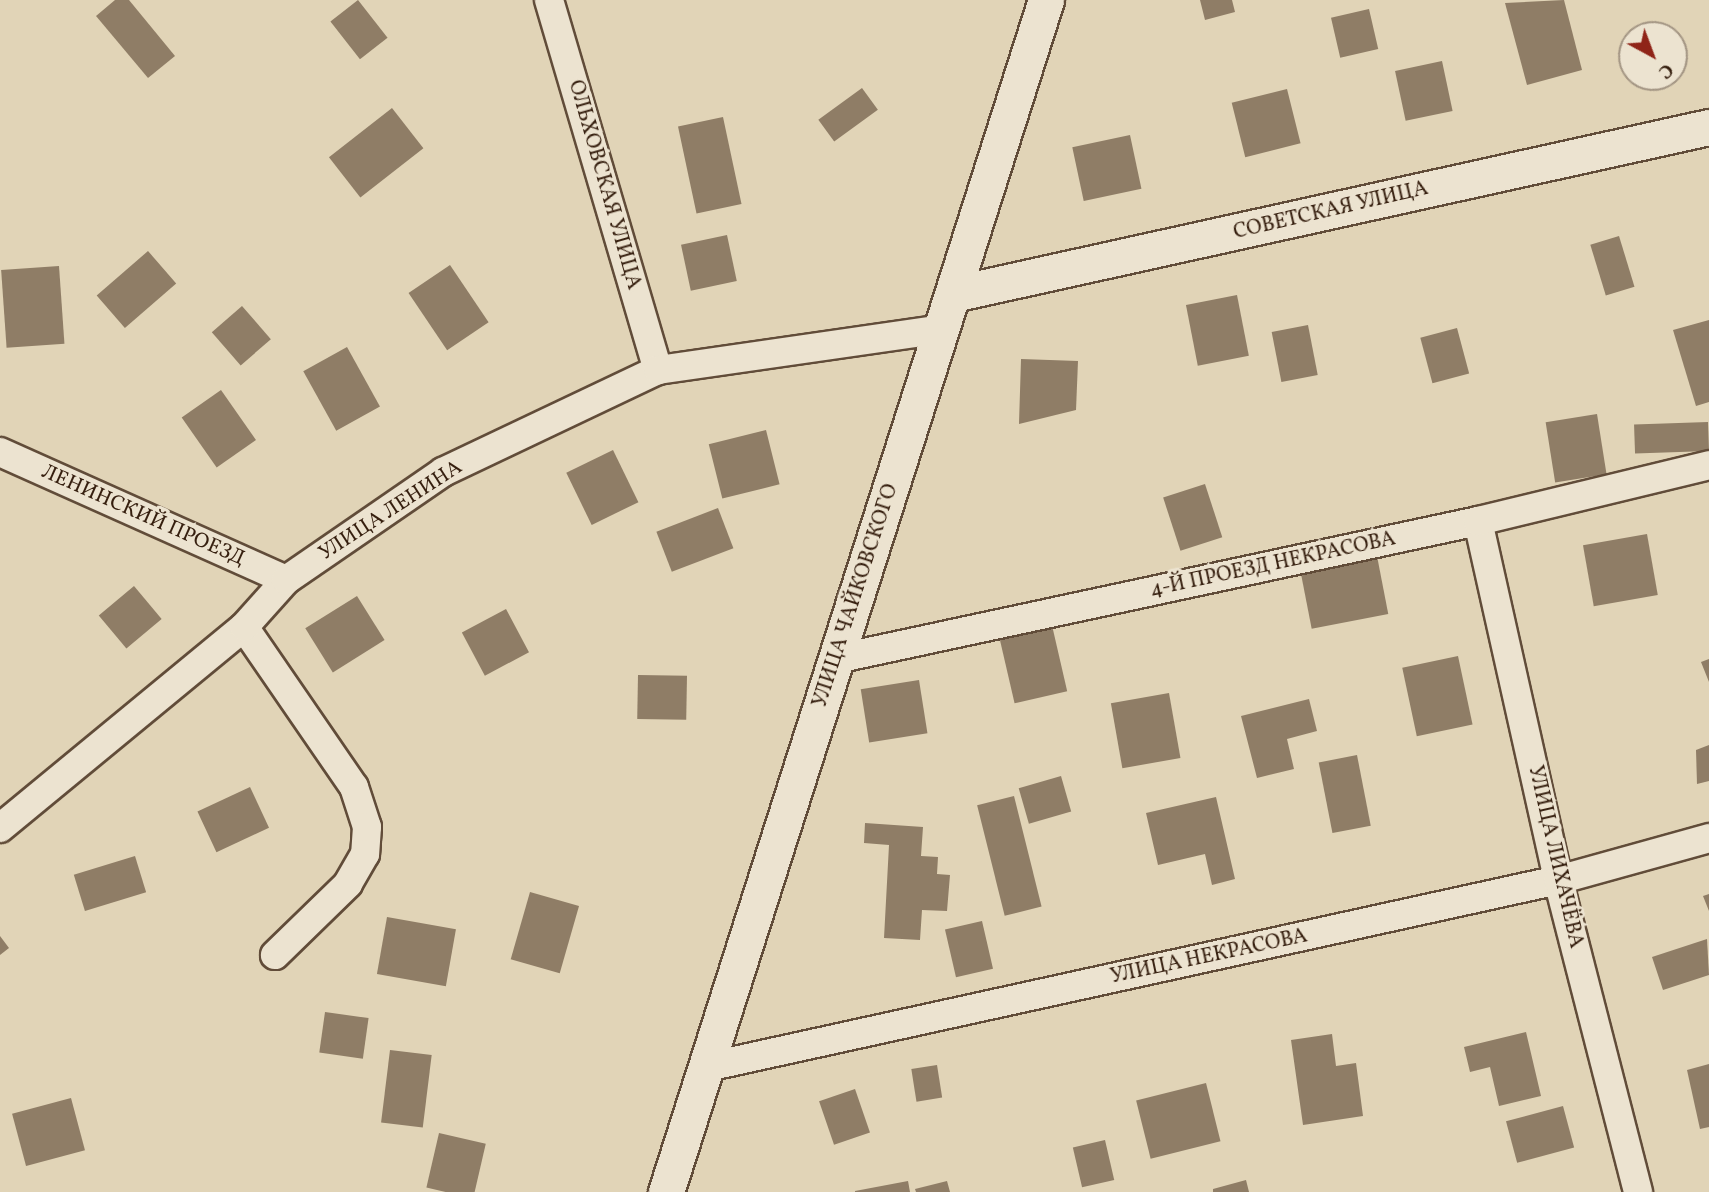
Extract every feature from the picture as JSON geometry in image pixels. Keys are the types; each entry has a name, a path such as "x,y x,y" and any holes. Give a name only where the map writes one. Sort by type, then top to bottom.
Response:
{"street":[{"name":"ОЛЬХОВСКАЯ УЛИЦА","path":"549,0 658,370"},
{"name":"УЛИЦА ЧАЙКОВСКОГО","path":"666,1192 1046,0"},
{"name":"СОВЕТСКАЯ УЛИЦА","path":"953,294 1709,127"},
{"name":"УЛИЦА ЛЕНИНА","path":"0,828 244,627 286,580 443,472 658,370 942,329"},
{"name":"ЛЕНИНСКИЙ ПРОЕЗД","path":"0,452 286,580"},
{"name":"4-Й ПРОЕЗД НЕКРАСОВА","path":"836,659 1478,521 1709,465"},
{"name":"УЛИЦА ЛИХАЧЁВА","path":"1478,521 1558,880 1638,1192"},
{"path":"244,627 354,787 367,827 365,854 348,884 275,955"},
{"name":"УЛИЦА НЕКРАСОВА","path":"707,1068 1558,880 1709,838"}],"building":[{"path":"115,0 129,0 175,56 148,78 96,16"},
{"path":"358,0 388,38 360,59 330,22"},
{"path":"1200,0 1232,0 1235,12 1205,20"},
{"path":"1564,0 1582,70 1527,85 1505,3"},
{"path":"1369,9 1378,49 1340,58 1331,18"},
{"path":"1442,61 1453,111 1406,121 1395,71"},
{"path":"862,88 878,110 834,142 818,120"},
{"path":"1287,89 1301,143 1245,157 1232,103"},
{"path":"392,108 423,148 360,197 329,157"},
{"path":"723,117 742,204 697,214 678,127"},
{"path":"1130,135 1141,189 1084,201 1072,147"},
{"path":"727,235 737,281 691,291 681,245"},
{"path":"1619,236 1634,287 1606,295 1590,245"},
{"path":"148,251 176,283 125,328 97,296"},
{"path":"450,265 489,322 447,350 409,293"},
{"path":"59,266 64,344 7,348 1,270"},
{"path":"1237,295 1249,356 1198,366 1186,305"},
{"path":"242,306 271,339 241,365 212,332"},
{"path":"1709,320 1709,402 1696,406 1673,330"},
{"path":"1308,325 1318,375 1281,382 1272,332"},
{"path":"1457,328 1469,373 1432,383 1420,338"},
{"path":"347,347 380,406 336,431 303,371"},
{"path":"1021,359 1078,361 1076,410 1019,424"},
{"path":"221,390 256,440 217,467 182,418"},
{"path":"1597,414 1607,474 1555,482 1546,422"},
{"path":"1708,422 1709,451 1635,454 1634,425"},
{"path":"766,430 780,484 722,499 709,444"},
{"path":"613,450 638,502 592,525 566,473"},
{"path":"1205,484 1222,537 1180,551 1163,498"},
{"path":"718,508 733,548 672,572 656,532"},
{"path":"1647,534 1658,595 1594,606 1583,545"},
{"path":"1377,556 1388,614 1312,629 1300,571"},
{"path":"134,586 162,619 126,649 99,616"},
{"path":"357,596 385,640 333,672 305,628"},
{"path":"506,609 529,652 485,676 462,632"},
{"path":"1051,621 1067,691 1015,703 998,633"},
{"path":"1458,656 1473,724 1417,736 1402,668"},
{"path":"1709,659 1709,682 1701,662"},
{"path":"638,675 687,676 686,720 637,719"},
{"path":"919,680 927,733 869,743 861,689"},
{"path":"1169,693 1180,758 1122,768 1111,703"},
{"path":"1309,699 1317,731 1287,739 1294,769 1257,778 1241,716"},
{"path":"1709,745 1709,781 1697,784 1696,750"},
{"path":"1357,755 1371,826 1332,833 1319,762"},
{"path":"1061,776 1071,812 1029,824 1019,788"},
{"path":"250,787 269,828 216,852 197,812"},
{"path":"1014,796 1042,907 1005,916 977,805"},
{"path":"1216,797 1235,879 1212,885 1205,854 1158,865 1146,813"},
{"path":"865,823 923,827 921,856 938,857 937,874 950,875 947,911 922,910 920,940 884,938 889,845 864,843"},
{"path":"135,856 146,892 85,911 74,875"},
{"path":"530,892 579,906 560,973 511,959"},
{"path":"1709,894 1709,911 1703,896"},
{"path":"387,917 456,929 446,986 377,974"},
{"path":"982,921 993,969 956,977 945,930"},
{"path":"0,936 9,948 0,955"},
{"path":"1707,939 1709,975 1663,990 1652,957"},
{"path":"325,1012 369,1018 363,1059 319,1053"},
{"path":"1526,1032 1541,1096 1499,1106 1490,1067 1470,1072 1464,1047"},
{"path":"1332,1034 1336,1066 1356,1063 1363,1116 1303,1125 1291,1040"},
{"path":"390,1050 432,1055 423,1128 381,1122"},
{"path":"1709,1064 1709,1127 1700,1129 1687,1070"},
{"path":"937,1065 942,1098 916,1102 911,1069"},
{"path":"1206,1083 1221,1141 1151,1159 1136,1100"},
{"path":"855,1089 870,1132 834,1145 819,1101"},
{"path":"71,1098 85,1150 26,1166 12,1114"},
{"path":"1563,1106 1574,1148 1517,1163 1506,1121"},
{"path":"439,1133 486,1144 475,1192 446,1192 426,1188"},
{"path":"1105,1140 1114,1180 1082,1187 1073,1147"},
{"path":"1246,1180 1249,1192 1213,1192 1213,1189"},
{"path":"908,1181 910,1192 855,1192 855,1191"},
{"path":"947,1181 950,1192 916,1192 915,1189"}]}
